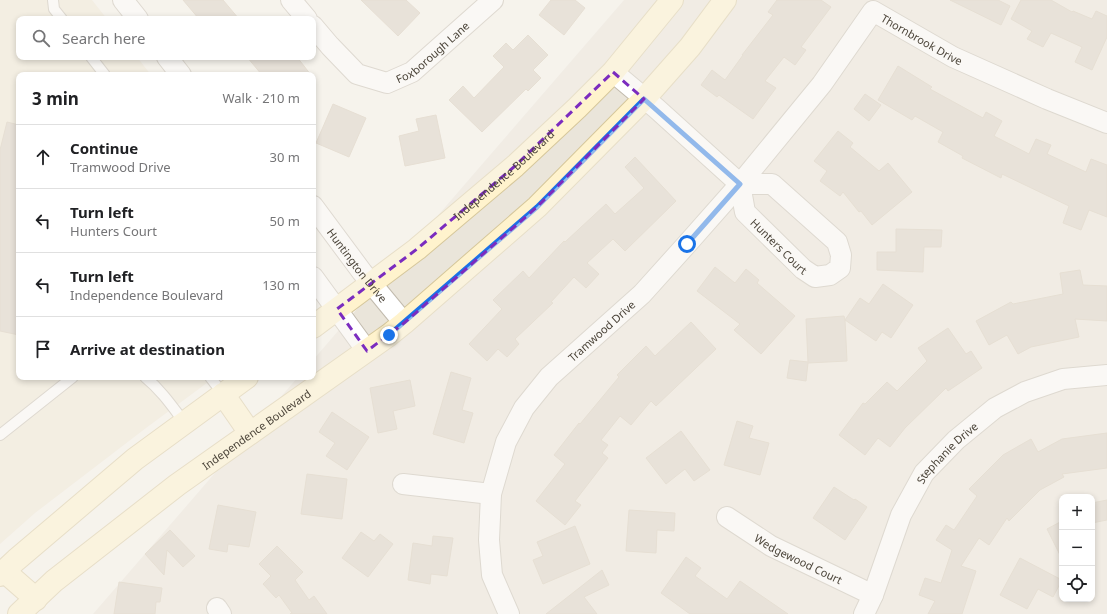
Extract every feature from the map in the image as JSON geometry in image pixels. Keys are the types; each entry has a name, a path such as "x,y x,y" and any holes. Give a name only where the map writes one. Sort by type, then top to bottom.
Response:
{"main road":[{"name":"Independence Boulevard","path":"316,325 417,249 515,166 613,72 672,0"},
{"name":"Independence Boulevard","path":"18,614 54,581 178,485 367,351 404,323 537,207 644,99 690,47 724,0"},
{"path":"36,599 1,571 135,459 243,380"},
{"path":"224,394 250,433"}],"street":[{"path":"123,0 136,16"},
{"path":"291,0 304,16"},
{"name":"Foxborough Lane","path":"316,30 357,74 387,83 412,72 493,0"},
{"name":"Thornbrook Drive","path":"740,184 822,84 873,11 953,57 1107,123"},
{"path":"169,60 179,72"},
{"path":"613,72 740,184"},
{"name":"Hunters Court","path":"740,184 772,184 837,242 841,256 840,268 830,275 815,277 803,269 745,212 740,184"},
{"name":"Tramwood Drive","path":"509,614 492,575 489,540 491,494 506,442 524,408 549,377 642,294 740,184"},
{"name":"Huntington Drive","path":"316,210 404,323"},
{"path":"316,281 367,351"},
{"name":"Stephanie Drive","path":"864,614 873,595 901,515 924,473 956,440 995,408 1025,392 1063,379 1107,375"},
{"path":"403,484 491,494"},
{"name":"Wedgewood Court","path":"727,517 771,546 873,595"}],"lane":[{"path":"53,0 54,9 60,16"},
{"path":"93,60 103,72"},
{"path":"0,435 69,380"},
{"path":"149,380 166,398 184,422"},
{"path":"212,380 224,394"}],"highlighted area":[{"path":"613,72 644,99 537,207 404,323 367,351 337,309 417,249 515,166"}],"shaded area":[{"path":"0,0 92,0 105,16 16,16 16,60 139,60 149,72 16,72 16,380 211,380 35,513 0,544"},
{"path":"624,0 1107,0 1107,614 93,614 295,380 316,380 316,357"}],"building":[{"path":"183,0 223,0 236,16 196,16"},
{"path":"361,0 406,0 420,13 398,36"},
{"path":"551,0 575,0 585,8 564,35 539,15"},
{"path":"777,0 821,0 831,7 801,47 806,50 795,65 784,57 765,81 776,88 753,119 719,95 717,97 701,85 712,70 725,80 773,15 768,12"},
{"path":"950,0 998,0 1010,6 1001,25"},
{"path":"1021,0 1051,0 1072,12 1073,11 1092,19 1096,11 1107,16 1107,37 1092,70 1075,62 1082,47 1051,33 1043,47 1027,39 1032,31 1011,19"},
{"path":"528,35 548,55 533,70 541,78 528,91 526,89 482,132 449,100 463,86 474,98 504,67 493,56 506,43 513,50"},
{"path":"250,60 299,60 309,72 260,72"},
{"path":"898,66 932,87 930,89 983,118 986,112 1002,121 994,136 1029,154 1036,139 1051,145 1047,154 1086,172 1091,159 1107,165 1107,217 1089,210 1081,230 1063,223 1069,206 1002,174 1001,178 962,158 963,156 938,142 943,132 915,116 912,120 878,100"},
{"path":"865,94 881,105 869,121 854,109"},
{"path":"333,104 366,118 349,157 316,143"},
{"path":"436,115 445,158 405,166 399,136 419,131 416,119"},
{"path":"7,122 16,124 16,334 0,331 0,150"},
{"path":"838,131 853,143 850,147 879,171 888,163 912,192 872,225 843,192 840,196 820,181 827,171 814,161"},
{"path":"635,157 676,201 625,251 613,239 587,263 599,274 586,288 574,277 551,302 553,303 515,339 519,344 507,357 498,349 487,361 469,344 502,309 493,300 523,271 529,278 564,241 565,242 606,204 615,214 644,188 625,167"},
{"path":"896,229 942,230 941,247 924,247 923,272 877,270 877,252 896,252"},
{"path":"715,267 735,283 746,269 759,280 757,283 795,316 761,354 734,330 740,324 697,291"},
{"path":"1080,270 1083,285 1107,286 1107,321 1075,319 1079,337 1031,347 1018,354 1007,335 989,345 976,321 1011,302 1013,304 1063,294 1060,273"},
{"path":"883,284 913,305 891,338 882,332 876,341 845,320 860,298 869,304"},
{"path":"844,316 847,361 808,363 806,381 787,378 790,360 808,362 806,319"},
{"path":"691,322 716,349 656,406 651,401 631,425 620,416 601,440 608,445 602,453 608,458 575,501 581,505 565,525 536,501 565,464 554,455 579,423 580,424 619,377 617,375 646,346 655,356"},
{"path":"948,328 966,354 971,351 982,368 948,391 946,388 905,428 890,447 878,438 865,455 839,435 863,403 865,404 887,382 897,391 927,361 918,348"},
{"path":"451,372 471,378 462,410 473,413 464,443 433,434"},
{"path":"410,380 415,406 393,411 397,429 378,433 370,388"},
{"path":"332,412 369,437 347,470 326,456 335,443 319,432"},
{"path":"737,421 753,426 749,438 769,443 760,475 724,465"},
{"path":"681,431 710,470 694,481 685,469 666,484 646,458"},
{"path":"1107,433 1107,468 1062,474 1064,477 1040,490 1009,521 1007,518 989,545 979,538 961,566 976,571 962,614 928,614 935,601 919,595 925,578 941,583 952,550 936,540 946,525 954,530 977,496 969,489 1003,455 1031,439 1038,452 1062,439"},
{"path":"307,474 347,479 342,519 301,514"},
{"path":"834,487 867,507 845,540 813,518"},
{"path":"1107,500 1107,520 1095,522 1095,502"},
{"path":"218,505 256,512 249,547 228,544 227,552 209,549"},
{"path":"629,510 675,513 674,531 657,530 656,553 626,551"},
{"path":"1059,523 1059,553 1047,529"},
{"path":"575,526 590,564 543,584 533,560 543,556 537,542"},
{"path":"170,530 195,556 183,567 167,550 164,575 145,554"},
{"path":"361,532 374,541 380,534 393,544 368,577 342,558"},
{"path":"433,536 453,538 447,576 431,574 430,584 408,580 413,543 432,546"},
{"path":"277,546 303,572 295,580 309,600 314,596 327,614 290,614 292,613 279,595 276,598 263,584 271,576 259,564"},
{"path":"686,557 701,568 695,576 727,599 740,581 788,614 690,614 661,593"},
{"path":"1020,558 1059,578 1059,586 1053,597 1038,589 1027,609 1000,595"},
{"path":"602,570 609,585 584,597 597,614 546,614"},
{"path":"119,582 162,588 160,602 156,602 155,614 114,614"}],"route":[{"path":"389,335 537,207 644,99 656,108 740,184 687,244"}]}
